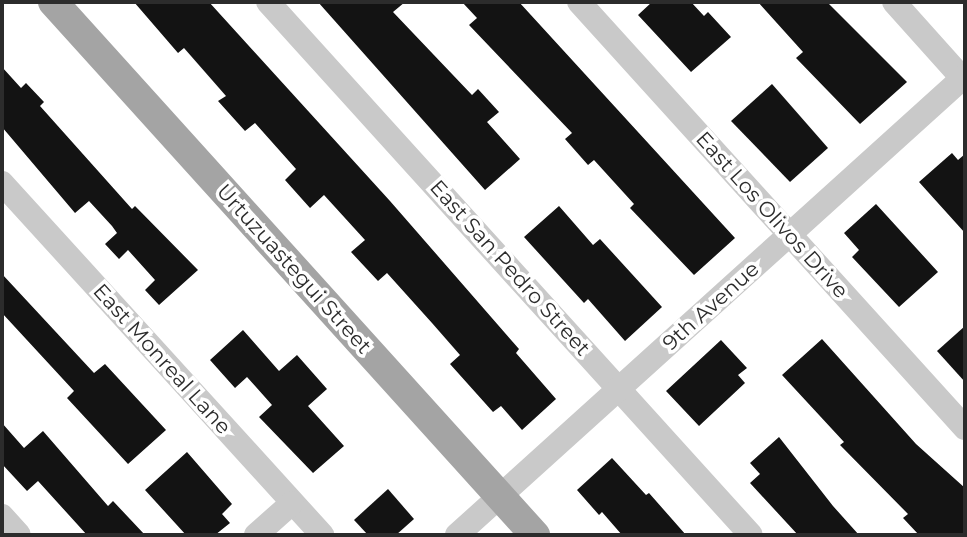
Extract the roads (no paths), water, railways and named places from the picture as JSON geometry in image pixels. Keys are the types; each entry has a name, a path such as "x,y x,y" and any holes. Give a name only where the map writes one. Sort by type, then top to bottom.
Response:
{"main road":[{"name":"Urtuzuastegui Street","path":"53,2 536,535"}],"street":[{"name":"East San Pedro Street","path":"268,2 751,535"},
{"name":"East Los Olivos Drive","path":"579,2 965,428"},
{"path":"894,2 964,78"},
{"name":"9th Avenue","path":"457,535 964,78"},
{"name":"East Monreal Lane","path":"2,183 322,535"},
{"path":"256,535 292,503"},
{"path":"2,516 19,535"}]}
